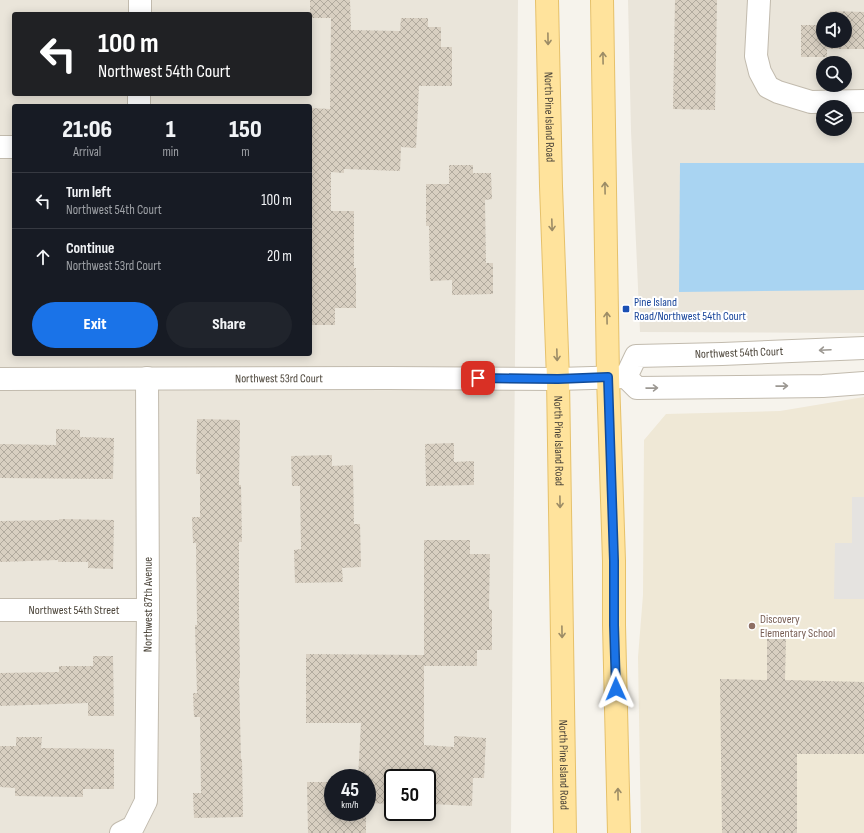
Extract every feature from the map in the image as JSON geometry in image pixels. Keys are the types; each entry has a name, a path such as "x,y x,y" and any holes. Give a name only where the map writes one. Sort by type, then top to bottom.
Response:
{"main road":[{"name":"North Pine Island Road","path":"547,0 551,186 558,379 565,833"},
{"path":"602,0 617,377 614,625 619,833"}],"street":[{"path":"140,0 140,12"},
{"path":"759,0 756,56 760,72 768,87 778,92 811,102 864,102"},
{"path":"0,147 12,147"},
{"name":"Northwest 54th Court","path":"617,377 636,356 864,348"},
{"path":"558,379 617,377 637,388 823,386 864,383"},
{"name":"Northwest 87th Avenue","path":"127,830 146,801 148,610 147,378"},
{"name":"Northwest 53rd Court","path":"0,379 558,379"},
{"name":"Northwest 54th Street","path":"0,610 148,610"}],"shaded area":[{"path":"0,0 518,0 511,833 0,833"},
{"path":"628,0 864,0 864,333 640,332 631,131"},
{"name":"Discovery Elementary School","path":"864,397 864,833 641,833 638,657 643,595 644,440 666,414 780,411"},
{"path":"852,497 864,497 864,599 834,599 835,543 852,543"}],"water":[{"path":"680,163 864,163 864,290 679,292"}],"building":[{"path":"310,0 350,0 351,30 400,31 401,18 428,18 428,27 441,27 441,47 452,47 452,86 419,86 416,148 401,147 400,171 344,169 344,173 331,172 331,211 354,211 354,268 356,268 356,308 335,308 335,325 312,325 312,108 330,109 331,18 312,18 312,12 310,12"},
{"path":"675,0 717,0 715,110 673,109"},
{"path":"830,11 864,12 864,49 827,49 827,56 801,57 801,25 816,25 816,48 852,48 852,12"},
{"path":"449,165 473,165 473,173 491,173 492,199 485,200 486,263 493,263 493,294 452,295 452,280 430,281 429,226 426,226 426,184 449,184"},
{"path":"197,419 240,420 239,485 241,485 242,542 239,542 239,678 243,817 194,818 193,793 201,793 200,717 194,717 193,693 197,693 195,625 197,625 196,543 193,543 192,517 200,517 200,474 196,474"},
{"path":"56,429 80,430 80,437 114,438 113,479 0,478 0,444 56,445"},
{"path":"454,443 454,462 474,461 474,485 426,486 425,444"},
{"path":"332,455 332,466 353,465 354,524 360,524 361,567 342,568 343,582 295,583 294,550 301,549 300,486 292,486 291,456"},
{"path":"59,519 114,520 113,569 88,568 88,562 58,562 58,560 0,562 0,521"},
{"path":"424,540 470,540 470,554 490,554 489,609 492,610 492,650 477,650 477,666 424,666 424,745 454,747 454,736 486,738 484,778 473,778 472,806 436,804 436,769 384,769 384,804 376,803 376,769 358,769 361,723 306,723 306,654 424,655"},
{"path":"767,639 786,639 785,680 864,682 864,754 797,754 797,833 722,833 720,679 767,680"},
{"path":"93,656 113,656 114,716 88,716 88,703 0,706 0,673 59,672 59,666 93,666"},
{"path":"16,737 42,737 41,748 114,749 114,789 83,789 83,797 15,796 15,788 0,787 0,746 16,746"},
{"path":"307,782 324,782 324,821 366,821 366,833 308,833"}],"place":[{"name":"Pine Island Road/Northwest 54th Court","path":"626,309"},
{"name":"Discovery Elementary School","path":"752,626"}],"route":[{"path":"478,378 558,379 608,377 614,561 616,689"}]}
